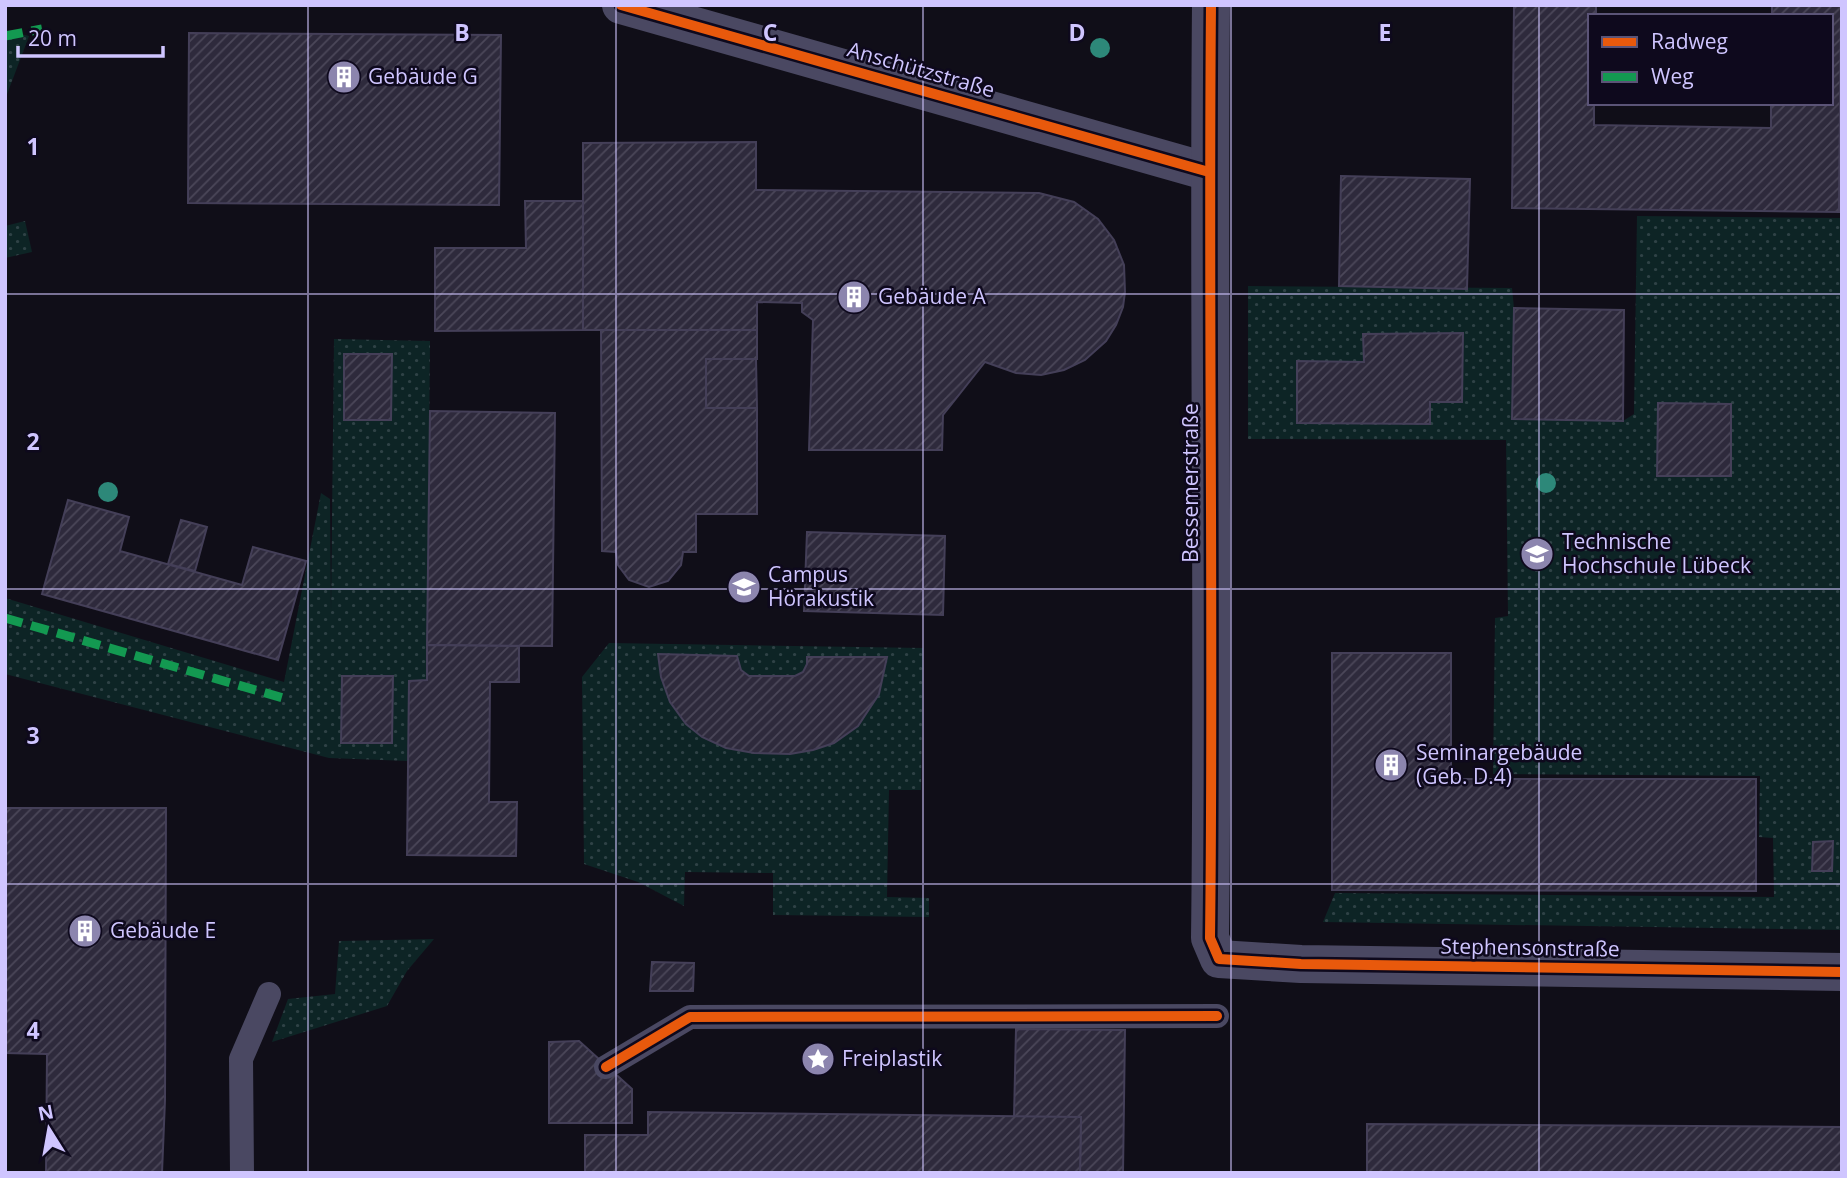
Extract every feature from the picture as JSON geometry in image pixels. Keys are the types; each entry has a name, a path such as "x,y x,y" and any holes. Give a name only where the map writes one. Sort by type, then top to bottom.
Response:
{"street":[{"name":"Anschützstraße","path":"621,5 1209,173"},
{"name":"Bessemerstraße","path":"1211,5 1210,938 1219,959"},
{"name":"Stephensonstraße","path":"1219,959 1301,964 1842,972"}],"lane":[{"path":"242,1173 241,1059 269,994"},
{"path":"607,1066 690,1017 1217,1016"}],"green space":[{"path":"5,30 29,36 6,97 5,97"},
{"path":"1637,216 1842,218 1842,930 1323,922 1335,893 1774,897 1773,838 1759,837 1760,776 1493,774 1495,618 1508,616 1506,440 1248,439 1248,286 1512,288 1512,419 1623,421 1634,414"},
{"path":"25,221 32,252 5,258 5,226"},
{"path":"334,339 430,341 427,680 409,681 408,761 329,758 5,674 5,598 284,682 321,493 330,499 331,614"},
{"path":"609,643 923,648 921,790 889,790 887,897 929,898 929,917 773,915 773,873 685,872 684,906 638,882 584,864 582,677"},
{"path":"434,939 407,971 387,1006 272,1042 288,999 335,994 339,941"}],"building":[{"path":"1514,5 1596,5 1596,14 1588,14 1588,105 1594,105 1594,125 1771,128 1771,105 1833,105 1833,14 1772,14 1772,5 1841,5 1839,212 1512,208"},
{"name":"Gebäude G","path":"189,33 501,35 499,205 188,203"},
{"name":"Gebäude A","path":"756,142 756,190 1039,193 1074,202 1098,219 1114,240 1124,265 1123,307 1116,325 1106,341 1085,360 1064,370 1041,375 1016,373 985,362 943,415 942,450 809,450 813,320 802,312 802,303 757,302 757,330 583,330 583,143"},
{"path":"1341,176 1470,179 1467,289 1339,286"},
{"path":"525,201 583,201 583,330 435,331 435,248 526,248"},
{"path":"1514,308 1624,310 1623,421 1512,419"},
{"path":"601,330 757,330 757,359 706,359 706,408 757,408 757,514 696,514 696,552 683,552 681,565 668,581 649,587 629,580 618,565 616,552 602,551"},
{"path":"1463,333 1462,402 1430,402 1430,424 1297,423 1297,361 1364,362 1363,334"},
{"path":"344,354 392,354 391,420 344,420"},
{"path":"706,359 756,359 757,408 706,408"},
{"path":"1658,403 1731,404 1731,476 1657,476"},
{"path":"430,411 555,413 552,646 427,645"},
{"path":"68,500 129,517 120,551 242,585 253,547 306,561 278,660 42,594"},
{"path":"181,520 207,527 195,571 168,564"},
{"path":"807,532 945,536 943,615 804,611"},
{"path":"427,645 519,646 519,682 490,682 489,802 517,802 516,856 407,855 409,681 427,680"},
{"name":"Seminargebäude (Geb. D.4)","path":"1332,653 1451,653 1451,779 1756,779 1756,891 1332,890"},
{"path":"658,654 737,656 741,670 749,676 795,676 803,672 807,657 887,657 879,694 858,726 834,743 790,754 754,753 726,748 702,737 686,724 670,702 661,677"},
{"path":"342,676 393,676 392,743 341,743"},
{"name":"Gebäude E","path":"5,808 166,808 165,1100 162,1173 46,1173 47,1054 5,1053"},
{"path":"1833,841 1832,871 1812,871 1813,842"},
{"path":"652,962 694,963 693,991 650,991"},
{"path":"1016,1029 1125,1030 1123,1173 1080,1173 1081,1117 1014,1117"},
{"path":"579,1041 632,1089 632,1123 549,1123 549,1042"},
{"path":"648,1112 1081,1117 1080,1173 585,1173 585,1135 648,1135"},
{"path":"1367,1124 1842,1127 1842,1173 1367,1173"}],"marked path":[{"path":"5,36 42,29"},
{"path":"5,618 290,700"}],"cycle path":[{"path":"621,5 1209,172"},
{"path":"1211,5 1210,938 1219,959 1301,964 1842,972"},
{"path":"606,1067 690,1017 1217,1016"}],"place":[{"name":"Gebäude G","path":"344,77"},
{"name":"Gebäude A","path":"854,297"},
{"name":"Technische Hochschule Lübeck","path":"1537,554"},
{"name":"Campus Hörakustik","path":"744,587"},
{"name":"Seminargebäude (Geb. D.4)","path":"1391,765"},
{"name":"Gebäude E","path":"85,931"},
{"name":"Freiplastik","path":"818,1059"}]}
